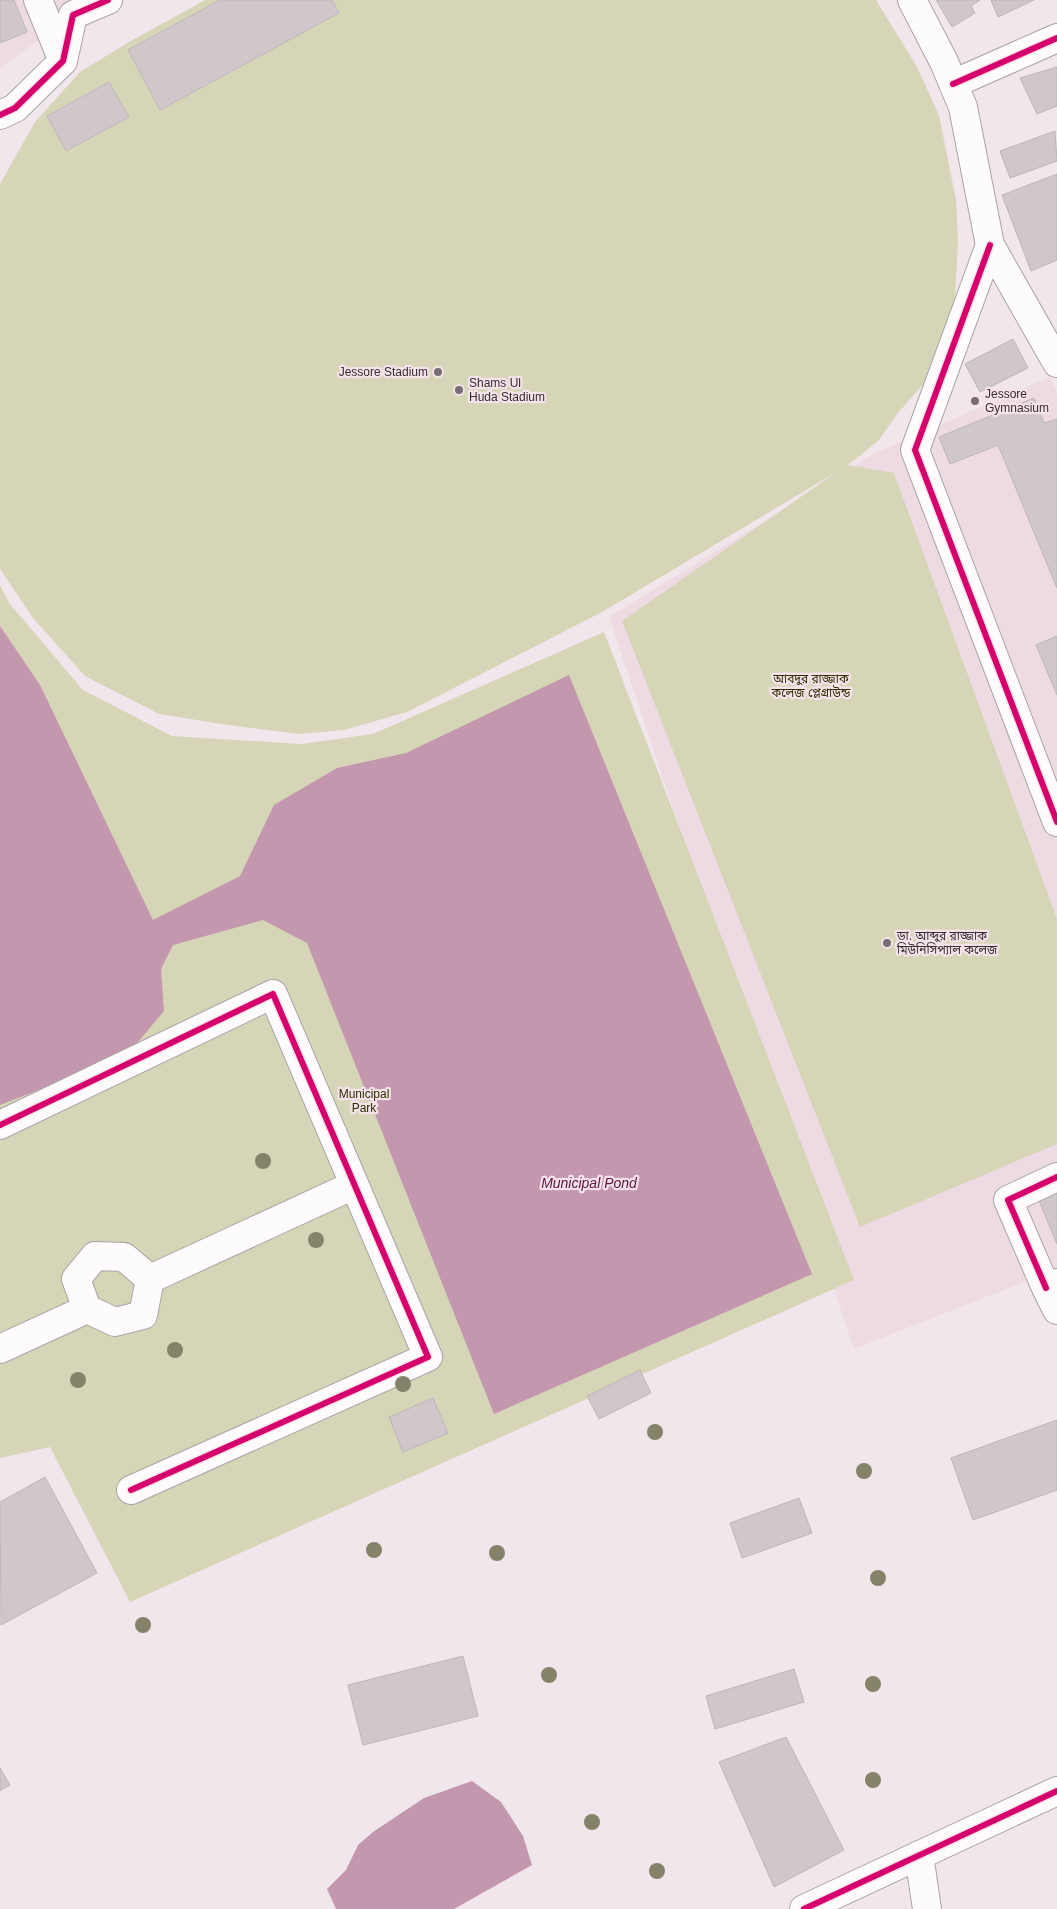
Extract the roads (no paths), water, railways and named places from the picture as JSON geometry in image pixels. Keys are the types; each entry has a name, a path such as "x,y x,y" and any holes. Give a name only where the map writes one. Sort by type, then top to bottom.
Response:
{"street":[{"path":"38,0 63,61"},
{"path":"0,115 15,108 63,61 73,15 108,0"},
{"path":"912,0 963,107 990,245 1057,363"},
{"path":"953,84 1057,38"},
{"path":"990,245 915,450 1057,822"},
{"path":"0,1125 273,994 428,1357 131,1490"},
{"path":"1053,1294 1008,1200 1057,1177"},
{"path":"150,1279 354,1185"},
{"path":"94,1256 124,1257 150,1279 143,1315 115,1322 87,1309 76,1279 94,1256"},
{"path":"0,1349 87,1309"},
{"path":"804,1909 1057,1791"},
{"path":"919,1855 928,1909"}],"water":[{"name":"Municipal Pond","path":"0,626 40,685 153,920 240,876 274,805 337,768 406,753 569,675 812,1274 494,1414 307,943 263,920 173,945 161,969 164,1011 127,1055 0,1105"},
{"path":"472,1781 501,1802 523,1836 532,1865 454,1909 336,1909 327,1889 346,1870 358,1845 373,1832 424,1798"}],"place":[{"name":"Jessore Stadium","path":"438,372"},
{"name":"Shams Ul Huda Stadium","path":"459,390"},
{"name":"Jessore Gymnasium","path":"975,401"},
{"name":"ডা. আব্দুর রাজ্জাক মিউনিসিপ্যাল কলেজ","path":"887,943"}],"park label":[{"name":"আবদুর রাজ্জাক কলেজ প্লেগ্রাউন্ড","path":"811,686"},
{"name":"Municipal Park","path":"364,1101"}]}
